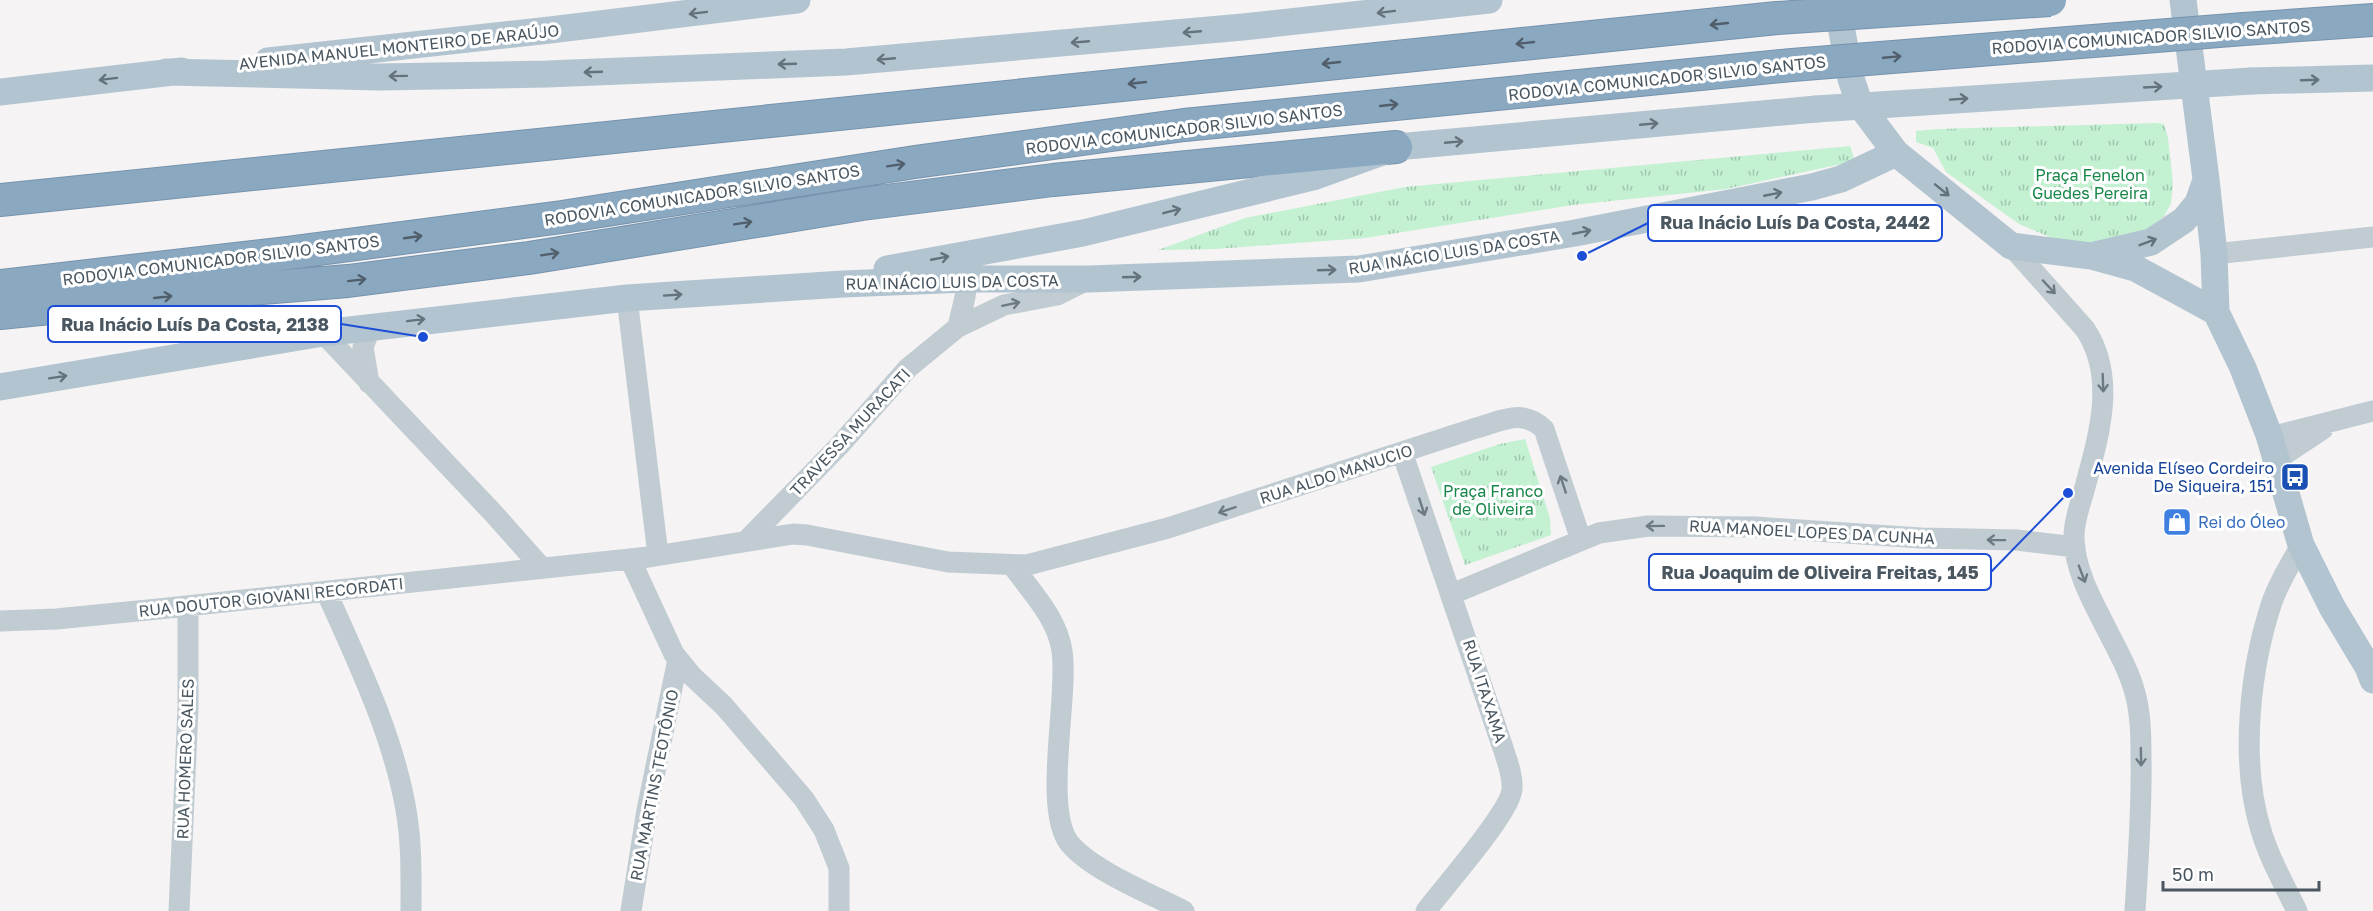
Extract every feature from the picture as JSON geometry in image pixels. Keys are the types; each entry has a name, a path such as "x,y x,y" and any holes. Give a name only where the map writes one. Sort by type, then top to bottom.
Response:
{"highway":[{"path":"0,200 1777,18 2050,0"},
{"name":"RODOVIA COMUNICADOR SILVIO SANTOS","path":"0,286 288,253 562,217 915,162 1184,126 1792,65 2373,20"},
{"path":"2249,29 2373,42"},
{"path":"0,314 212,292 348,281 530,258 873,202 1053,180 1396,147"}],"main road":[{"name":"AVENIDA MANUEL MONTEIRO DE ARAÚJO","path":"0,92 797,0"},
{"path":"166,72 379,77 547,74 846,62 1243,27 1489,0"},
{"path":"1836,0 1851,79 1860,105 1896,153 2011,246 2091,256 2135,268 2216,312"},
{"path":"2182,0 2206,179 2214,254 2216,312 2243,368 2272,447 2301,545 2332,606 2371,670"},
{"path":"843,284 888,269 1083,232 1301,179 1396,147 1816,109 2251,81 2373,78"},
{"name":"RUA INÁCIO LUIS DA COSTA","path":"0,387 371,326 627,298 843,284 967,279 1089,279 1359,269 1575,233 1812,187 1841,179 1896,153"},
{"path":"2091,256 2151,242 2184,220 2198,202 2206,179"}],"street":[{"path":"2214,254 2373,237"},
{"path":"2011,246 2085,329 2094,343 2103,368 2104,391 2098,432 2078,511 2074,537 2078,564 2134,690 2140,717 2141,796 2135,911"},
{"path":"958,327 967,279"},
{"name":"TRAVESSA MURACATI","path":"746,541 839,446 908,368 958,327 1004,305 1057,295 1089,279"},
{"path":"627,298 658,555"},
{"path":"369,384 363,347 371,326"},
{"path":"322,333 494,514 542,568"},
{"path":"2272,447 2271,437 2373,411"},
{"name":"RUA ALDO MANUCIO","path":"746,541 793,534 807,535 948,562 1027,565 1168,528 1476,428 1524,417 1534,420 1544,429 1581,540"},
{"name":"RUA ITAXAMA","path":"1402,452 1503,748 1511,775 1512,790 1507,805 1426,911"},
{"name":"RUA MANOEL LOPES DA CUNHA","path":"1452,594 1599,533 1624,528 1755,527 1921,538 2017,540 2075,547"},
{"name":"RUA DOUTOR GIOVANI RECORDATI","path":"0,621 56,619 630,559 746,541"},
{"path":"2297,911 2260,828 2250,758 2252,691 2259,656 2272,602 2301,545"},
{"path":"630,559 678,659 692,676 724,706 804,799 824,830 839,868 839,911"},
{"path":"1012,565 1047,612 1057,630 1062,650 1063,675 1057,764 1062,825 1069,843 1091,862 1184,911"},
{"path":"326,591 360,666 393,758 406,809 411,848 411,911"},
{"name":"RUA HOMERO SALES","path":"179,911 188,708 188,606"},
{"name":"RUA MARTINS TEOTÔNIO","path":"631,911 647,810 678,659"}],"green space":[{"name":"Praça Fenelon Guedes Pereira","path":"2164,124 2168,138 2173,183 2171,203 2165,215 2149,229 2088,243 2055,239 2019,224 1946,172 1933,148 1916,142 1916,131 1938,129"},
{"path":"1850,146 1855,161 1726,189 1573,205 1365,238 1215,249 1158,250 1245,218 1405,187"},
{"name":"Praça Franco de Oliveira","path":"1525,439 1550,518 1551,535 1465,565 1431,467 1500,444"}],"place":[{"name":"Rua Inácio Luís Da Costa, 2442","path":"1582,256"},
{"name":"Rua Inácio Luís Da Costa, 2138","path":"423,337"},
{"name":"Avenida Elíseo Cordeiro De Siqueira, 151","path":"2295,477"},
{"name":"Rua Joaquim de Oliveira Freitas, 145","path":"2068,493"},
{"name":"Rei do Óleo","path":"2177,522"}]}
